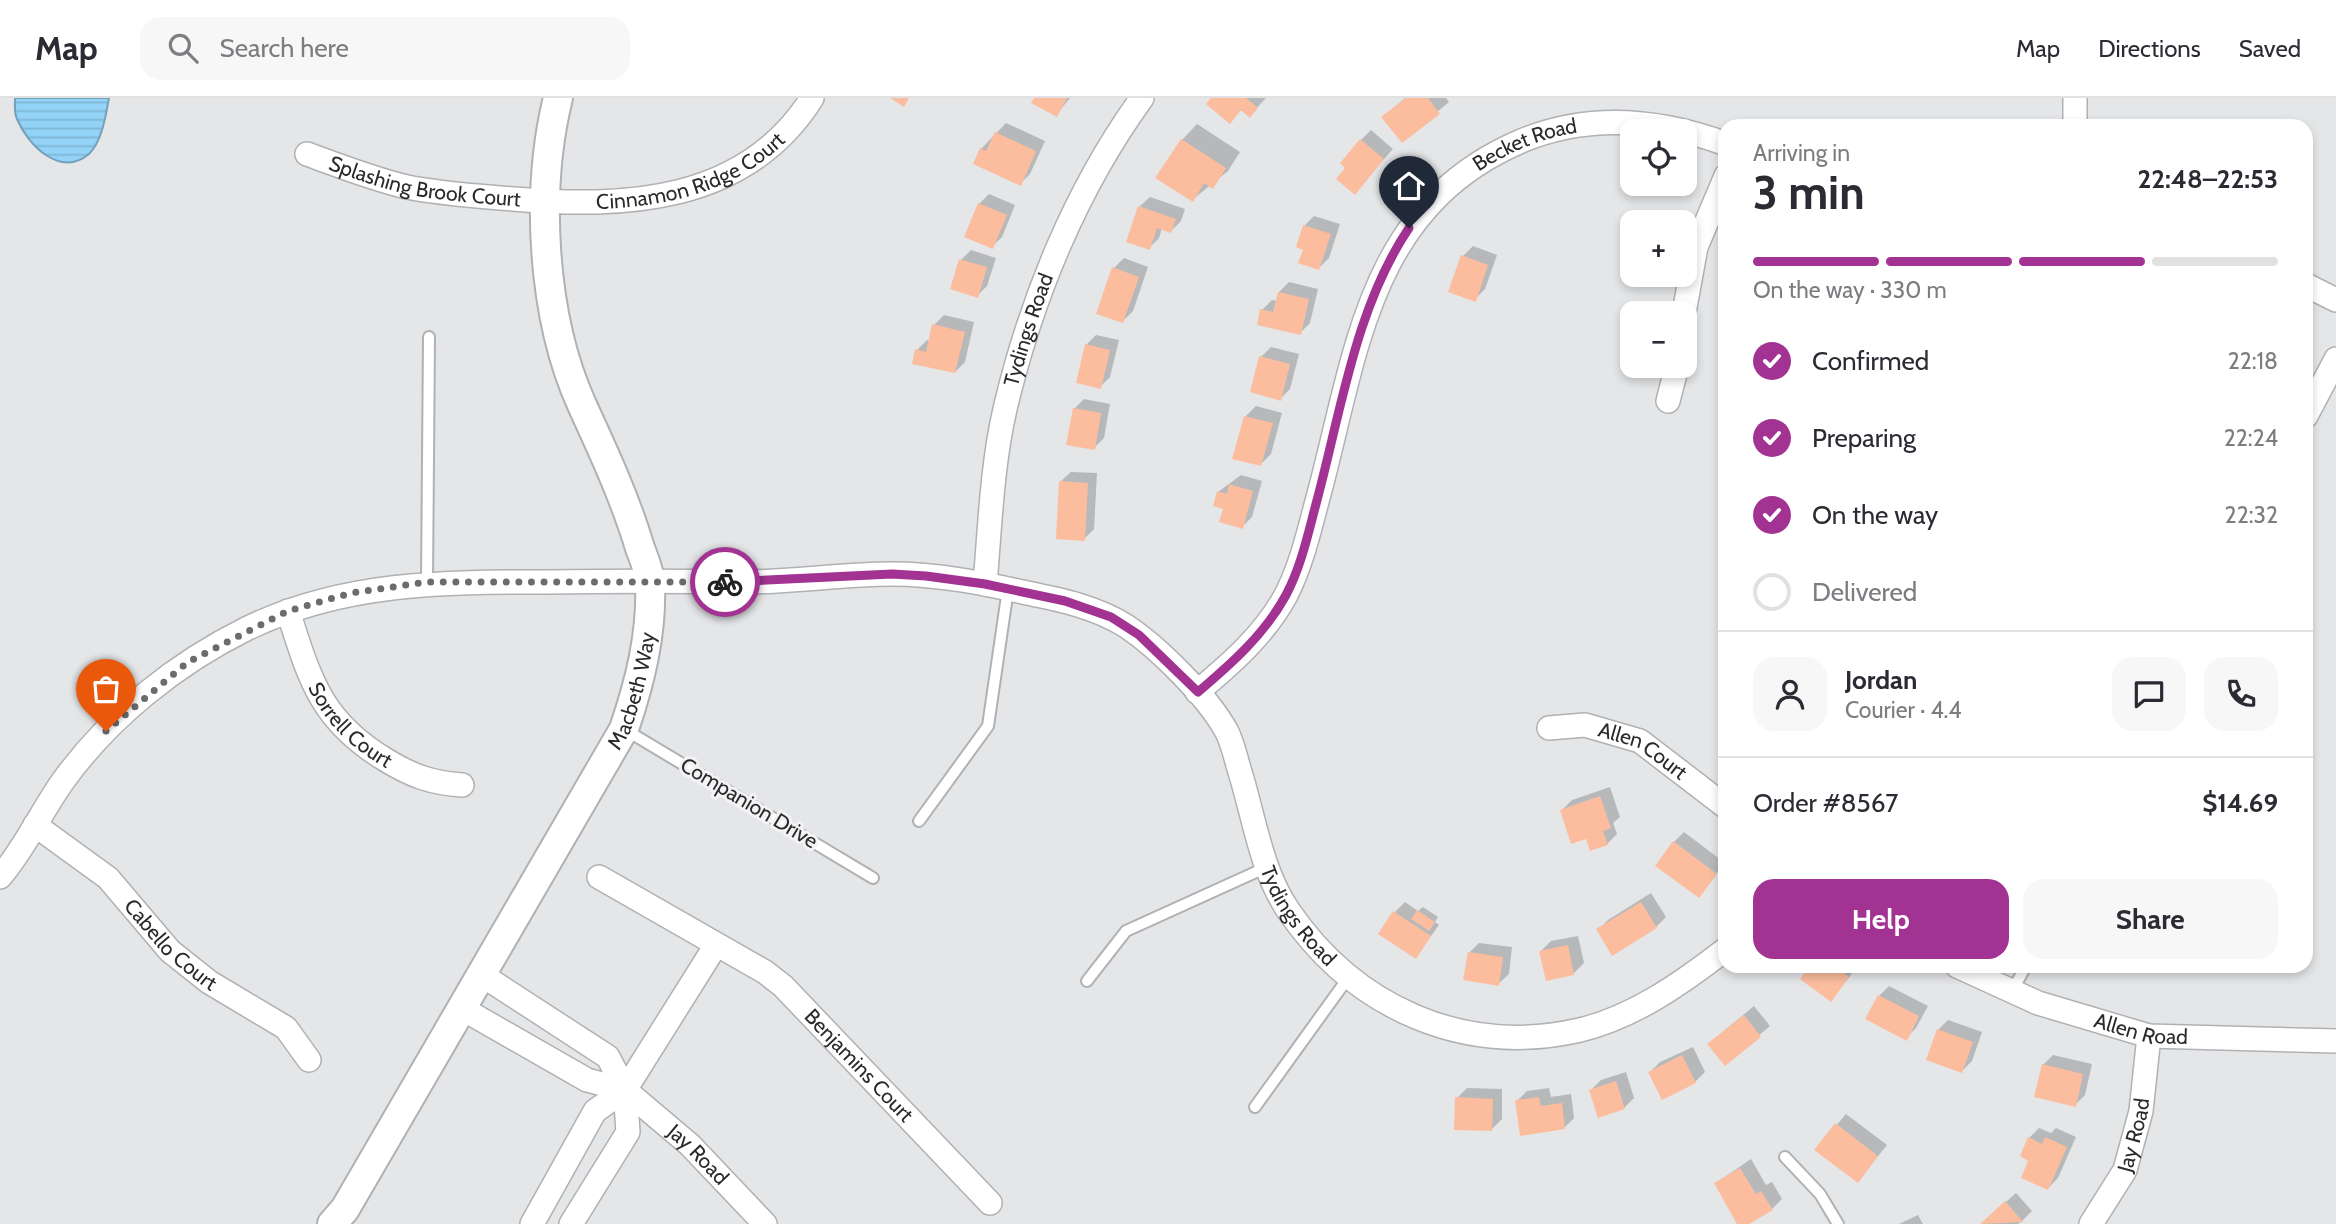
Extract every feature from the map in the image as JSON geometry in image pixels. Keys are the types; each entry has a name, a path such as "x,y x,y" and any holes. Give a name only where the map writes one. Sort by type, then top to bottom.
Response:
{"street":[{"name":"Macbeth Way","path":"332,1224 345,1209 463,1009 624,729 641,678 651,581 629,513 581,402 556,323 546,259 549,135 558,98"},
{"name":"Cinnamon Ridge Court","path":"546,202 651,199 711,182 746,163 777,140 812,98"},
{"name":"Tydings Road","path":"985,584 1005,410 1035,310 1070,219 1117,132 1142,98"},
{"path":"2075,98 2075,119"},
{"name":"Becket Road","path":"1198,692 1239,656 1262,630 1286,594 1306,543 1372,301 1391,256 1432,199 1465,171 1501,150 1535,135 1578,124 1650,122 1688,130 1718,141"},
{"name":"Splashing Brook Court","path":"307,153 361,174 408,187 546,202"},
{"path":"1686,301 1696,247 1718,195"},
{"path":"2313,288 2336,300"},
{"path":"2313,403 2336,359"},
{"path":"1668,401 1673,378"},
{"name":"Tydings Road","path":"0,877 65,778 106,731 188,662 288,611 351,593 427,582 755,582 892,574 985,584 1065,601 1111,617 1139,635 1198,692 1228,733 1267,867 1288,909 1348,978 1424,1022 1471,1034 1524,1036 1578,1030 1614,1018 1686,980 1718,955"},
{"name":"Sorrell Court","path":"288,611 320,698 339,726 366,748 411,775 433,783 463,785"},
{"name":"Allen Court","path":"1549,728 1585,725 1640,741 1718,801"},
{"name":"Cabello Court","path":"35,825 108,878 170,951 209,982 286,1028 309,1060"},
{"name":"Benjamins Court","path":"598,877 765,972 783,986 990,1203"},
{"path":"532,1224 596,1111 625,1090 716,945"},
{"name":"Allen Road","path":"1972,973 2038,1003 2149,1035 2336,1041"},
{"name":"Jay Road","path":"482,975 608,1057 625,1090 690,1145 765,1224"},
{"name":"Jay Road","path":"463,1009 587,1080 625,1090"},
{"name":"Jay Road","path":"2091,1224 2125,1170 2141,1111 2149,1035"},
{"path":"571,1224 628,1132 625,1090"}],"lane":[{"path":"427,582 429,337"},
{"path":"919,821 988,726 1008,589"},
{"name":"Companion Drive","path":"624,729 873,878"},
{"path":"1087,981 1126,931 1267,867"},
{"path":"2012,991 2021,973"},
{"path":"1255,1107 1348,978"},
{"path":"1785,1157 1820,1194 1838,1224"}],"water":[{"path":"15,98 109,98 103,128 93,149 78,160 67,162 46,155 29,139 16,117"}],"building":[{"path":"890,98 909,98 904,107"},
{"path":"1034,98 1067,98 1057,117 1031,103"},
{"path":"1211,98 1246,98 1258,108 1250,118 1241,110 1230,124 1206,104"},
{"path":"1406,98 1428,98 1440,114 1402,143 1381,117"},
{"path":"995,132 1036,151 1021,186 973,164 980,148 986,151"},
{"path":"1181,139 1226,168 1213,189 1204,183 1193,202 1155,178"},
{"path":"1360,139 1384,159 1355,195 1336,179 1345,168 1340,163"},
{"path":"978,203 1007,215 993,249 964,237"},
{"path":"1138,206 1176,219 1171,233 1157,228 1150,250 1126,242"},
{"path":"1303,225 1331,234 1319,270 1298,263 1303,250 1296,247"},
{"path":"1461,255 1488,265 1476,302 1448,292"},
{"path":"959,259 987,267 978,298 950,289"},
{"path":"1112,267 1139,277 1123,323 1096,314"},
{"path":"1278,292 1309,299 1301,335 1257,325 1260,309 1273,312"},
{"path":"932,324 965,332 955,373 912,364 915,349 926,352"},
{"path":"1085,344 1110,350 1101,389 1076,383"},
{"path":"1259,356 1290,364 1281,401 1250,392"},
{"path":"1073,408 1101,413 1095,450 1066,445"},
{"path":"1244,416 1273,423 1261,466 1232,459"},
{"path":"1059,481 1088,483 1085,541 1056,539"},
{"path":"1229,484 1253,491 1243,529 1219,522 1223,509 1213,506 1217,491 1227,494"},
{"path":"1600,796 1611,828 1603,831 1608,845 1590,851 1586,839 1571,844 1560,810"},
{"path":"1673,841 1717,874 1699,898 1655,866"},
{"path":"1641,902 1657,928 1612,956 1596,929"},
{"path":"1417,910 1435,922 1429,931 1411,919"},
{"path":"1393,911 1431,936 1416,959 1378,934"},
{"path":"1568,945 1574,975 1546,981 1539,951"},
{"path":"1468,952 1503,957 1499,986 1463,980"},
{"path":"1805,973 1844,973 1849,977 1831,1002 1800,979"},
{"path":"1878,995 1919,1016 1907,1041 1865,1019"},
{"path":"1744,1015 1761,1037 1725,1066 1707,1044"},
{"path":"1937,1029 1973,1042 1962,1073 1926,1060"},
{"path":"1682,1055 1696,1083 1662,1100 1648,1072"},
{"path":"2042,1064 2083,1074 2076,1107 2034,1097"},
{"path":"1616,1081 1625,1109 1598,1118 1589,1090"},
{"path":"1455,1097 1493,1099 1492,1131 1454,1130"},
{"path":"1539,1097 1541,1106 1562,1103 1565,1129 1520,1136 1515,1100"},
{"path":"1835,1123 1878,1156 1858,1183 1814,1150"},
{"path":"2028,1137 2042,1144 2045,1137 2067,1147 2048,1190 2021,1178 2028,1161 2020,1156"},
{"path":"1740,1168 1756,1194 1761,1191 1773,1210 1749,1224 1737,1224 1714,1183"},
{"path":"2005,1201 2023,1222 1980,1224"}],"way so far":[{"path":"106,731 188,662 248,628 288,611 351,593 427,582 725,582"}],"route":[{"path":"725,582 892,574 985,584 1065,601 1096,611 1123,624 1139,635 1198,692 1231,664 1262,630 1286,594 1306,543 1372,301 1391,256 1409,228"}]}
